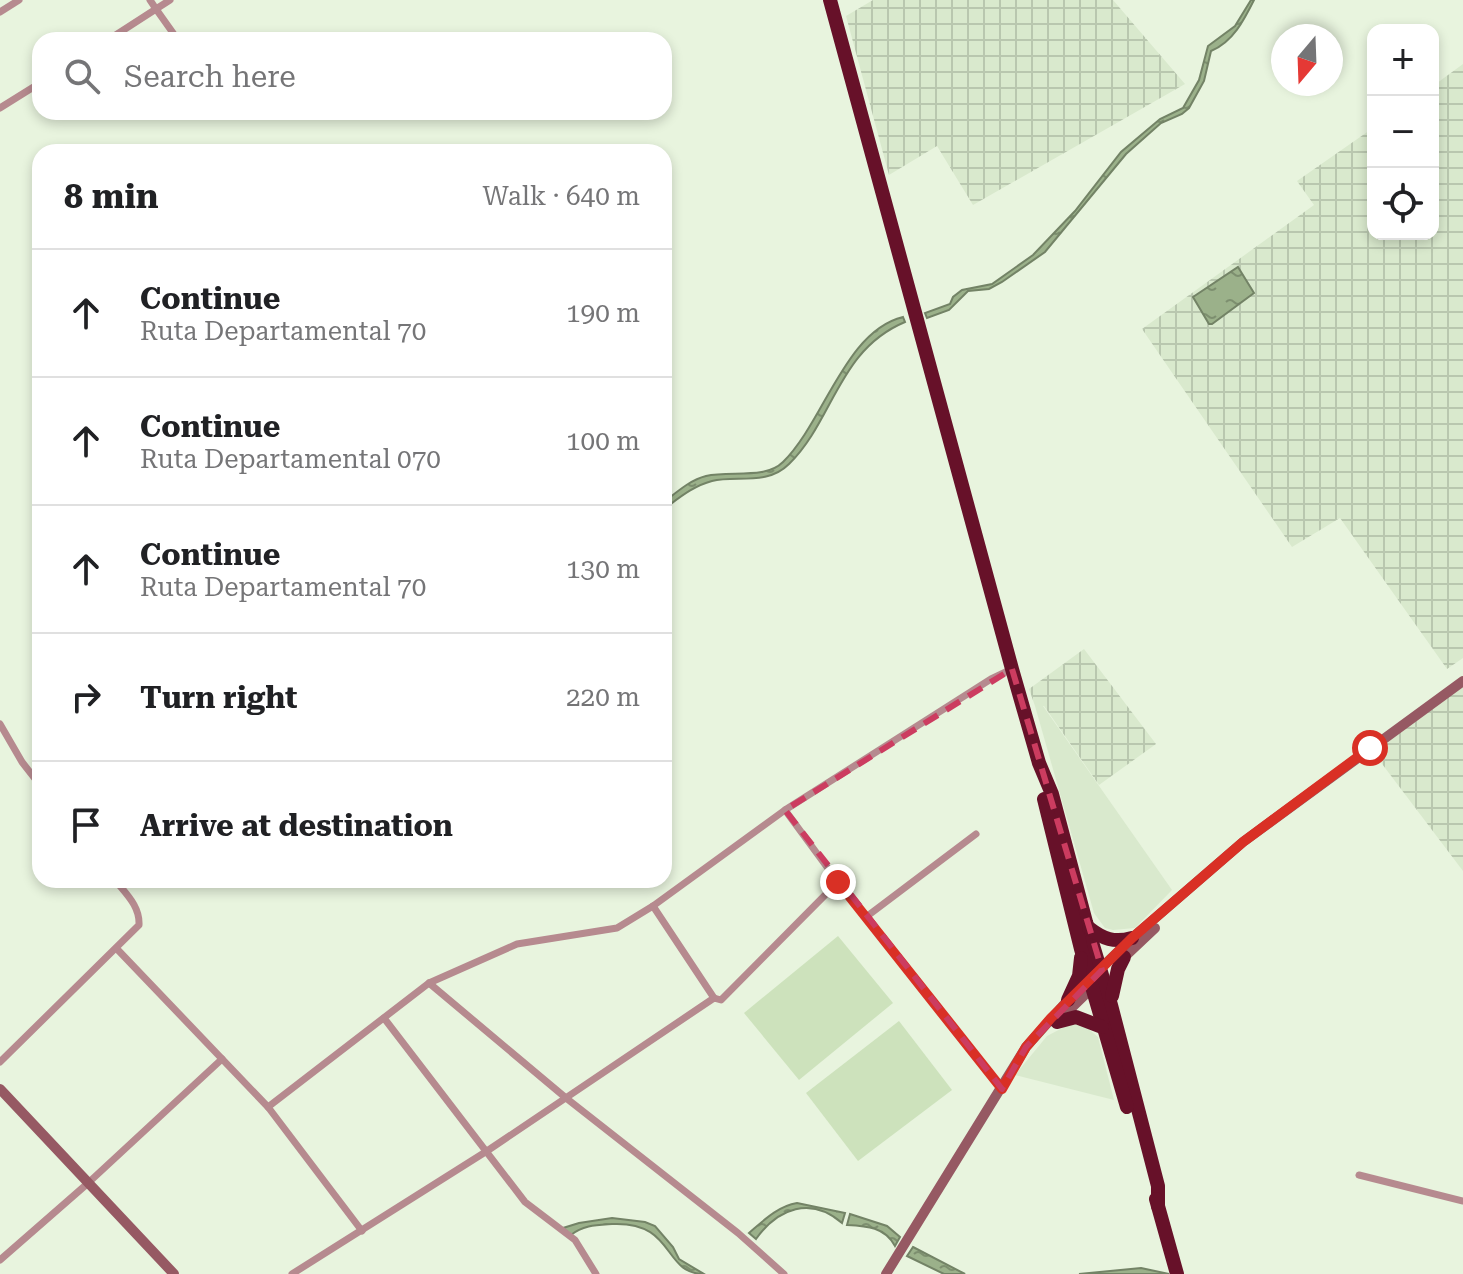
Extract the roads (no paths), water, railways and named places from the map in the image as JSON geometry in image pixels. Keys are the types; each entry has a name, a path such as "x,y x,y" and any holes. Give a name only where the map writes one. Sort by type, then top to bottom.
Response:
{"highway":[{"path":"830,0 1012,669 1039,763 1052,794 1088,927 1102,1027 1177,1274"},
{"path":"1039,763 1044,800 1081,949 1111,1005 1158,1186 1158,1206"},
{"path":"1088,927 1100,937 1113,941 1132,938"},
{"path":"1068,1000 1079,976 1081,949"},
{"path":"1111,1005 1114,983 1124,957"},
{"path":"1057,1022 1076,1017 1102,1027"}],"main road":[{"path":"1020,1059 1132,938 1186,890 1322,781 1463,681"},
{"path":"886,1274 1026,1047 1068,1000 1124,957 1176,908 1186,890"},
{"path":"0,1089 174,1274"}],"street":[{"path":"0,12 19,0"},
{"path":"150,0 172,32"},
{"path":"120,32 170,0"},
{"path":"0,108 32,88"},
{"path":"268,1107 429,983 517,944 617,928 653,906 785,810 991,679 1012,669"},
{"path":"0,724 4,739 32,775"},
{"path":"785,810 1002,1089"},
{"path":"866,917 976,834"},
{"path":"653,906 714,998 721,1000 838,882"},
{"path":"0,1062 139,925 140,915 121,888"},
{"path":"117,949 268,1107 362,1231"},
{"path":"429,983 566,1098 738,1233 784,1274"},
{"path":"292,1274 487,1151 714,998"},
{"path":"384,1018 525,1202 575,1240 596,1274"},
{"path":"0,1260 222,1059"},
{"path":"1359,1175 1463,1201"}],"water":[{"path":"1251,0 1254,0 1237,30 1226,42 1211,51 1204,81 1189,108 1161,123 1126,154 1045,252 1002,282 989,289 968,291 949,310 927,318 925,313 950,304 962,290 992,284 1033,255 1075,211 1121,152 1160,119 1183,108 1199,80 1208,46 1235,26"},
{"path":"1238,267 1254,293 1209,324 1193,297"},
{"path":"903,317 905,322 883,334 865,350 839,387 817,427 789,464 771,475 705,483 672,503 672,496 700,478 776,468 798,445 850,358 883,326"},
{"path":"797,1203 845,1213 842,1223 819,1210 796,1209 774,1220 756,1239 749,1233 777,1211"},
{"path":"850,1214 887,1226 900,1237 895,1246 881,1231 847,1225"},
{"path":"612,1218 655,1226 679,1259 704,1274 681,1266 658,1239 633,1225 596,1225 571,1235 563,1228"},
{"path":"913,1247 965,1274 944,1274 907,1256"},
{"path":"1141,1268 1169,1274 1079,1274"}]}
